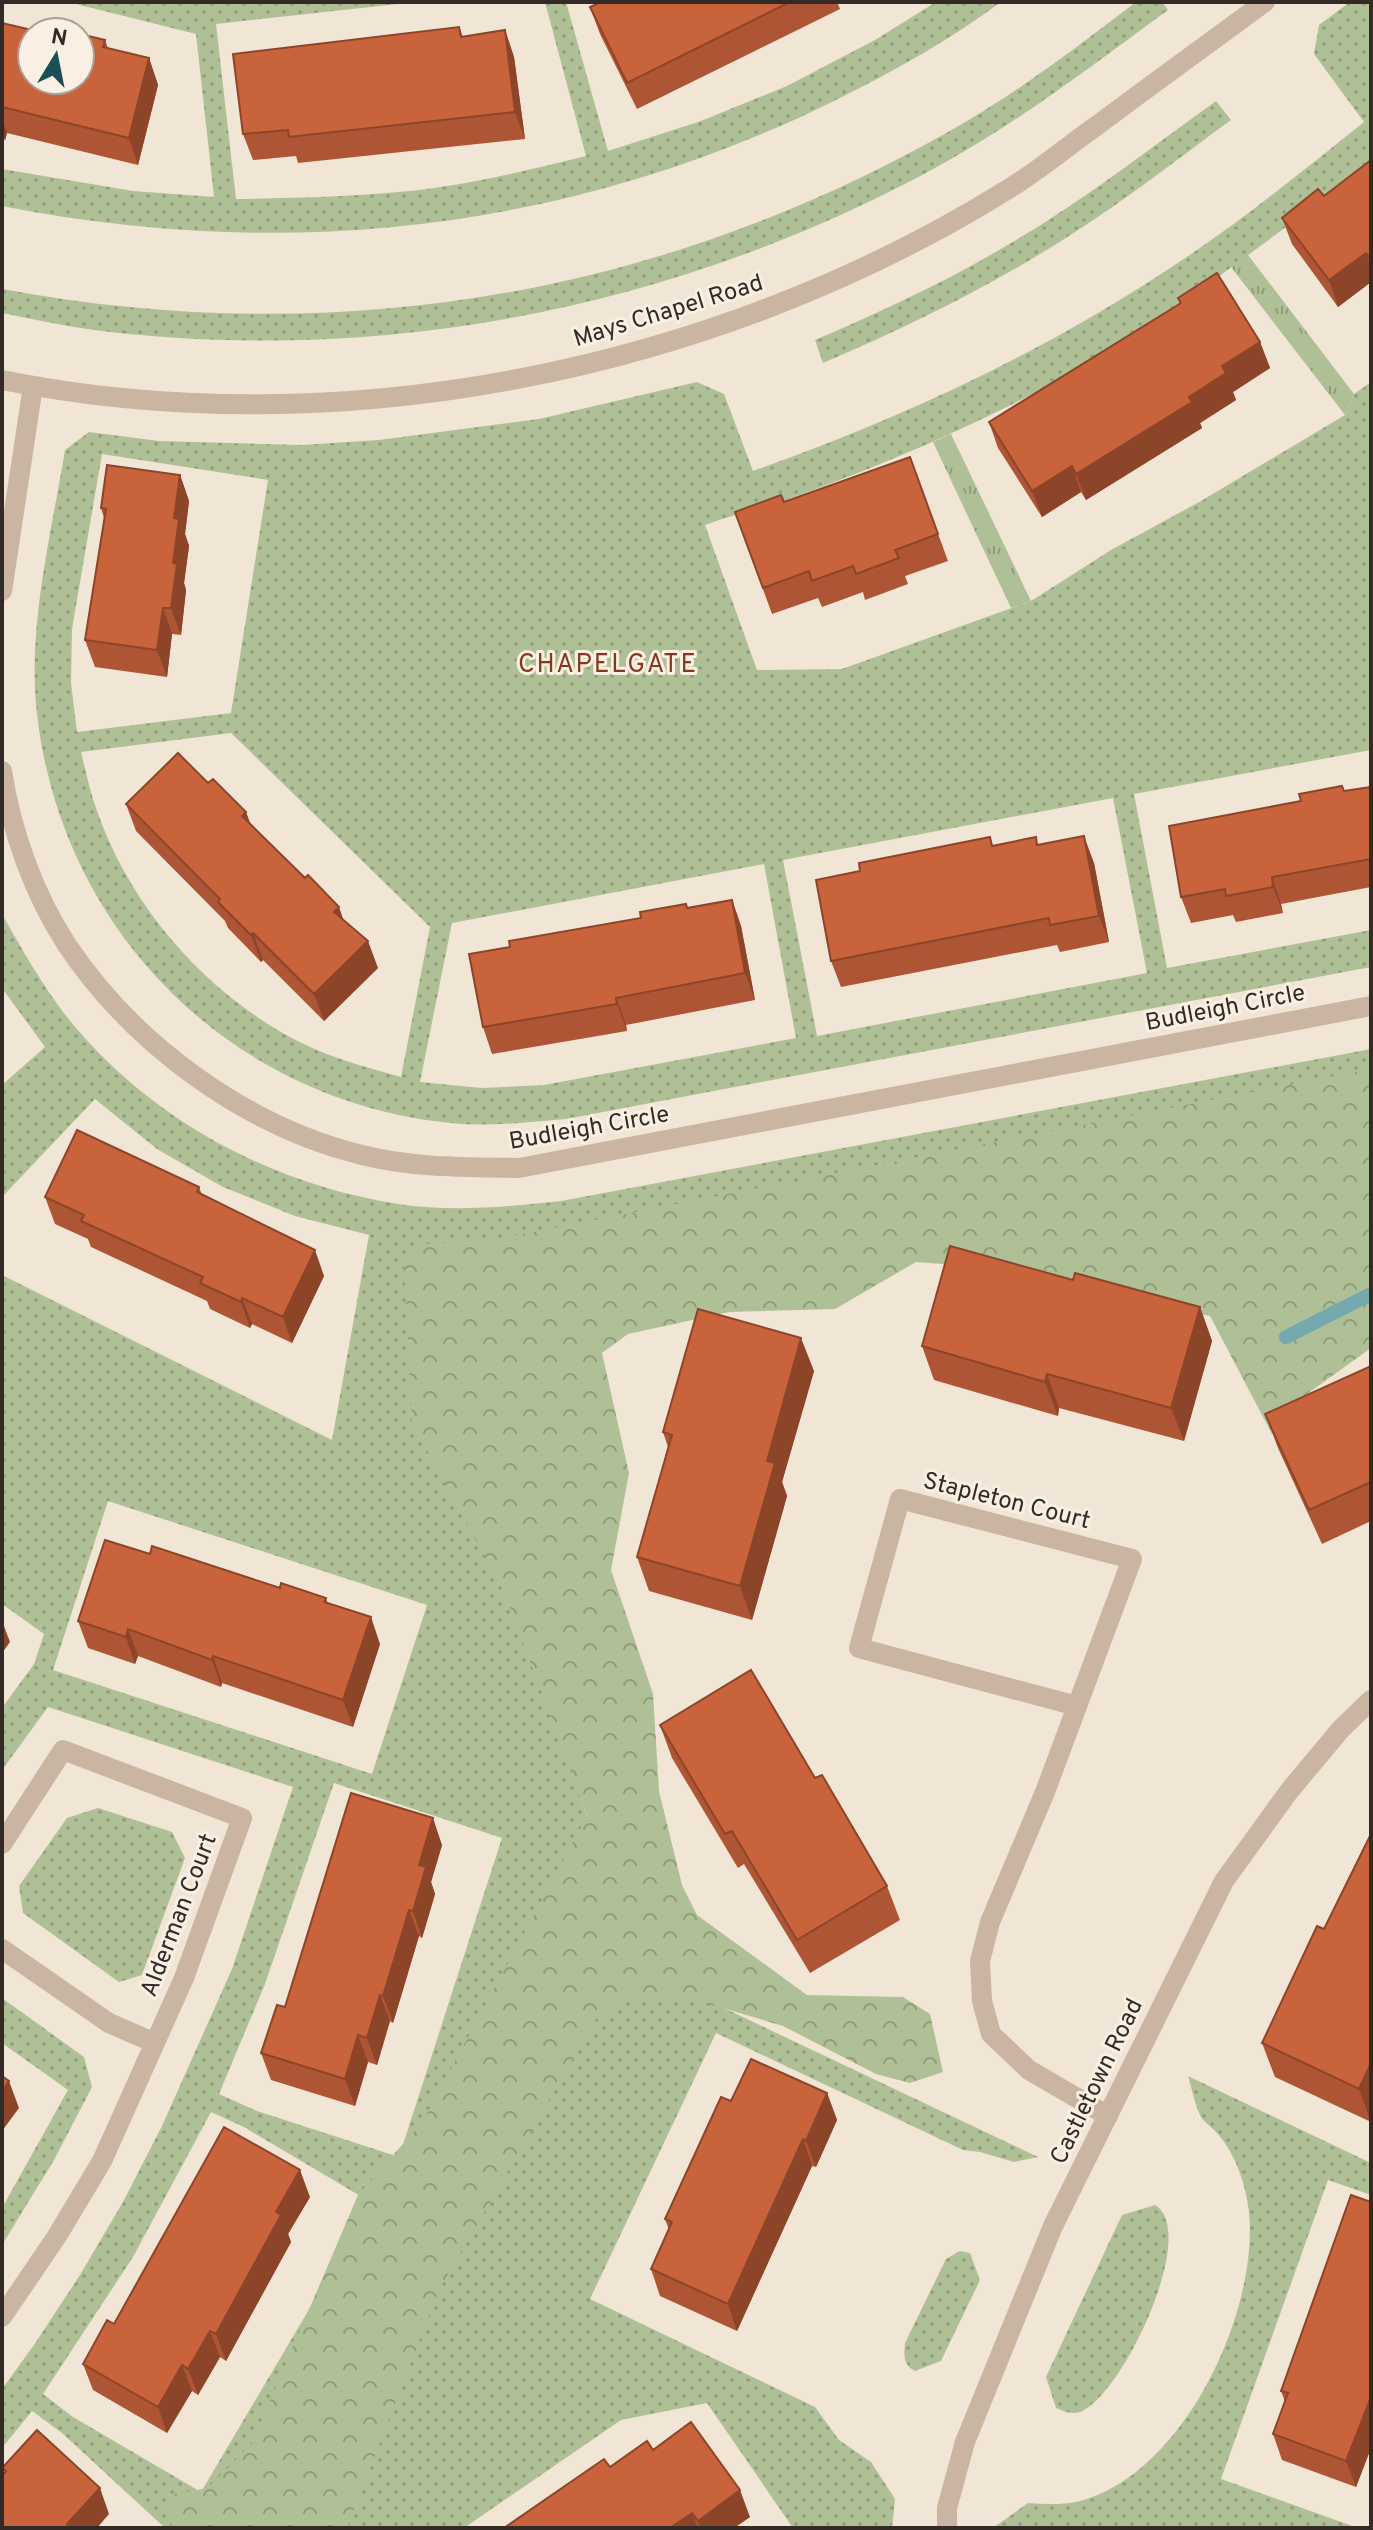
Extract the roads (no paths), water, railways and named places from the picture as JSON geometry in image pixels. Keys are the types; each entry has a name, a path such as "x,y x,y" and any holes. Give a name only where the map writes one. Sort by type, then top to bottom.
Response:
{"street":[{"name":"Mays Chapel Road","path":"2,380 130,398 229,403 406,396 521,379 653,346 815,290 924,237 1012,187 1265,2"},
{"path":"2,591 33,386"},
{"name":"Budleigh Circle","path":"2,771 7,806 35,885 67,945 120,1010 181,1066 241,1108 299,1136 363,1156 434,1167 519,1168 1371,1006"},
{"name":"Stapleton Court","path":"1077,1706 859,1648 900,1499 1132,1559 1045,1792 990,1922 980,1961 982,2001 991,2034 1029,2070 1108,2116"},
{"name":"Castletown Road","path":"947,2528 947,2508 965,2442 1053,2226 1224,1881 1290,1790 1341,1729 1371,1700"},
{"name":"Alderman Court","path":"2,1844 63,1750 242,1818 184,1978 102,2161 57,2236 2,2317"},
{"path":"2,1949 109,2023 155,2043"}],"waterway":[{"path":"1286,1337 1371,1294"}],"district":[{"name":"CHAPELGATE","path":"608,663"}]}
